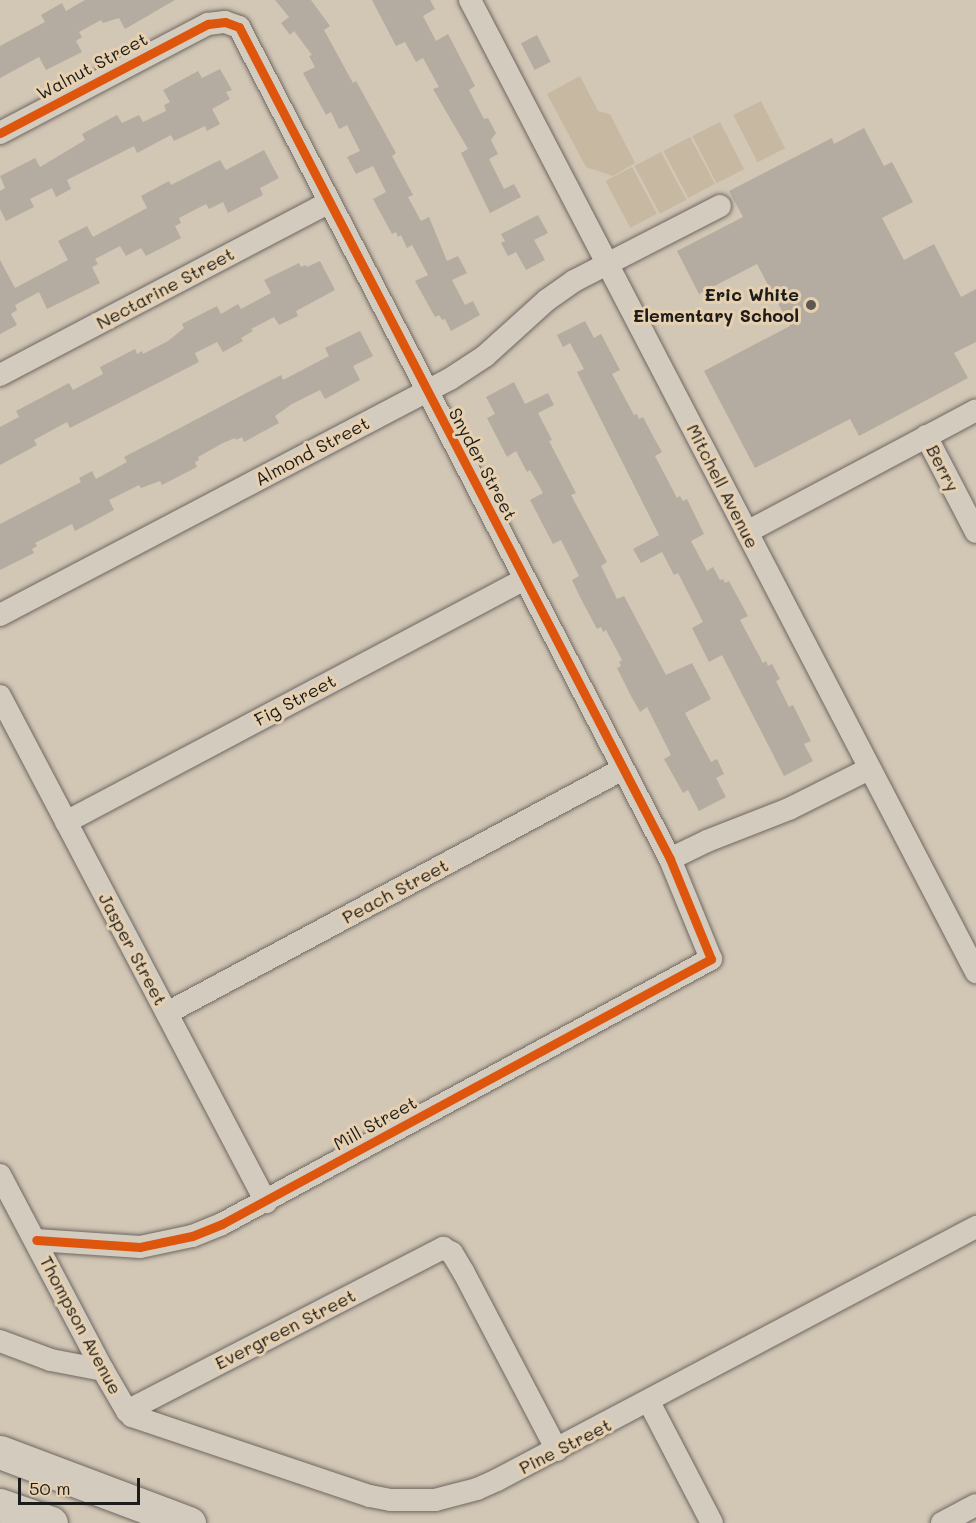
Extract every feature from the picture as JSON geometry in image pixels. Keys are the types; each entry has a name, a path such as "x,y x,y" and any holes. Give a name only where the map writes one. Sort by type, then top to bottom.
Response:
{"highway":[{"path":"0,1452 189,1523"},
{"path":"0,1505 51,1523"}],"street":[{"name":"Mitchell Avenue","path":"470,0 976,972"},
{"name":"Snyder Street","path":"199,29 208,24 225,22 233,23 244,34 426,391 670,859 711,958"},
{"name":"Walnut Street","path":"0,134 199,29"},
{"name":"Nectarine Street","path":"0,375 329,202"},
{"name":"Almond Street","path":"0,615 426,391 484,356 567,286 720,206"},
{"path":"747,532 976,410"},
{"name":"Berry","path":"926,436 976,532"},
{"name":"Fig Street","path":"66,822 525,579"},
{"name":"Jasper Street","path":"0,696 266,1202"},
{"name":"Peach Street","path":"167,1013 623,769"},
{"path":"670,859 706,841 792,808 869,769"},
{"name":"Mill Street","path":"36,1240 107,1246 165,1244 222,1224 711,958"},
{"name":"Thompson Avenue","path":"0,1175 10,1208 36,1240 103,1370 127,1411"},
{"name":"Pine Street","path":"127,1411 141,1420 370,1496 391,1500 435,1500 466,1492 497,1480 557,1450 976,1227"},
{"name":"Evergreen Street","path":"127,1411 443,1248 452,1253 464,1273 557,1450"},
{"path":"0,1341 51,1360 103,1370"},
{"path":"649,1402 712,1523"},
{"path":"942,1523 976,1505"}],"shaded area":[{"path":"580,76 598,111 610,114 635,163 613,176 586,167 547,94"},
{"path":"761,101 785,148 757,162 733,115"},
{"path":"720,122 744,169 716,183 692,136"},
{"path":"690,137 715,184 688,198 664,151"},
{"path":"661,152 686,200 660,214 635,166"},
{"path":"632,167 657,214 630,228 606,181"}],"building":[{"path":"85,0 175,0 125,29 119,18 103,23 101,20 79,32 82,37 76,41 82,52 46,70 39,57 0,78 0,46 45,22 41,15 62,3 66,11"},
{"path":"275,0 311,0 330,26 324,30 353,83 356,81 396,153 392,156 413,195 408,197 421,221 429,217 447,261 458,256 467,273 452,280 465,305 473,301 480,315 451,331 445,319 442,320 439,315 435,317 415,281 428,275 412,245 407,248 401,235 398,237 396,232 392,234 373,199 386,192 373,166 356,174 347,157 360,151 347,125 339,129 331,112 326,115 303,73 315,67 309,56 312,55 294,31 290,35 281,23 289,17"},
{"path":"372,0 430,0 435,9 423,16 436,41 448,34 475,86 469,90 484,119 488,118 496,133 491,140 498,154 489,159 504,189 514,184 521,197 490,213 461,153 468,149 433,89 439,87 423,58 416,62 405,42 396,46"},
{"path":"537,35 551,62 535,70 521,43"},
{"path":"220,69 232,90 226,92 230,99 212,109 220,124 207,131 205,126 174,141 171,135 137,153 134,146 67,180 71,189 56,197 52,188 30,199 34,207 6,221 0,209 0,191 5,188 0,176 35,158 40,167 85,140 82,134 117,115 122,123 139,115 143,122 166,111 164,105 170,102 163,90 198,71 202,78"},
{"path":"864,128 884,166 892,162 913,202 882,218 904,260 934,244 961,297 976,289 976,342 954,353 968,378 859,436 850,419 755,468 704,371 790,326 757,264 699,294 677,251 743,217 729,191 832,138 834,144"},
{"path":"264,150 279,178 260,188 263,195 228,213 223,202 209,209 206,204 179,218 181,223 175,226 181,238 146,256 141,248 126,256 120,246 95,259 98,264 92,267 100,283 47,309 39,292 15,305 17,310 11,314 17,325 0,334 0,260 15,288 68,260 58,241 87,226 93,237 147,208 141,196 169,181 171,185 220,160 226,170"},
{"path":"538,215 548,233 534,240 545,260 526,270 516,252 508,256 501,243 505,241 501,234"},
{"path":"320,261 335,290 296,311 298,316 279,325 274,317 251,329 253,331 241,338 243,341 223,352 217,342 195,353 199,362 70,428 67,422 34,440 37,445 0,465 0,427 19,417 16,411 69,383 73,390 103,374 100,367 135,349 137,354 142,351 143,354 168,341 184,328 182,324 217,306 221,314 238,304 241,309 271,293 264,280 299,263 301,267 306,265 307,267"},
{"path":"585,321 594,338 601,334 620,370 612,374 634,415 637,414 639,419 643,417 662,452 655,456 677,498 680,496 683,501 687,499 704,534 691,541 707,571 713,567 720,580 723,579 725,583 729,581 748,616 740,620 763,663 766,661 768,666 772,664 780,679 776,681 789,707 793,705 811,741 804,744 813,761 784,776 722,655 709,662 692,628 703,622 678,573 674,575 662,552 641,563 633,549 659,535 577,372 584,369 570,343 563,347 557,335"},
{"path":"360,331 373,356 353,366 360,380 325,399 320,390 292,404 275,416 279,423 244,442 242,437 223,443 198,457 199,460 195,462 197,467 162,485 160,481 141,488 139,485 109,500 114,510 75,531 72,524 35,543 37,546 32,549 34,553 0,570 0,524 81,482 79,478 92,471 96,479 127,462 124,457 281,375 283,380 329,356 325,348"},
{"path":"514,382 525,404 548,393 554,405 538,413 552,440 549,441 576,493 571,495 607,562 601,566 617,599 624,596 666,675 692,663 711,699 685,713 711,762 717,759 724,774 716,778 726,797 699,811 688,790 683,793 664,759 671,755 647,707 640,712 631,696 617,668 621,666 619,662 622,660 606,630 603,632 601,627 597,629 581,599 572,580 579,576 561,540 553,544 530,500 543,493 530,470 527,472 516,451 507,457 487,418 495,414 486,397"}],"cycle path":[{"path":"0,133 208,24 225,22 239,27 670,859 711,959 222,1224 192,1236 140,1247 36,1240"}],"place":[{"name":"Eric White Elementary School","path":"811,305"}]}
